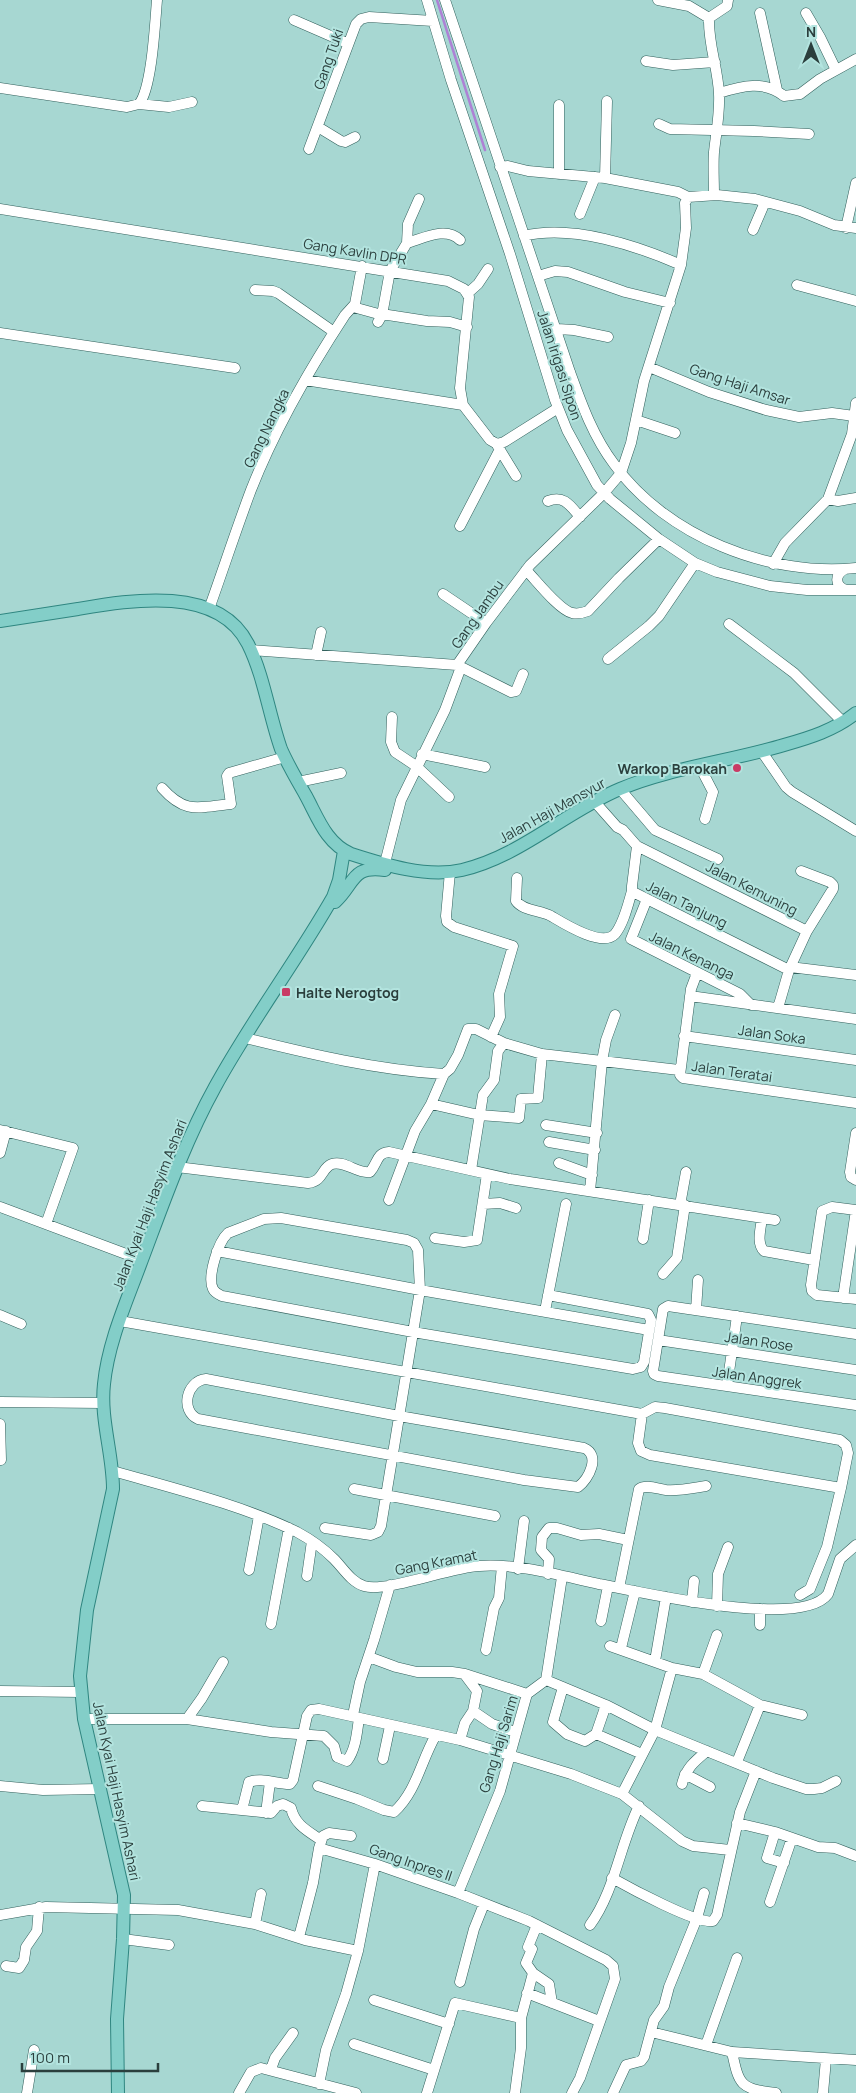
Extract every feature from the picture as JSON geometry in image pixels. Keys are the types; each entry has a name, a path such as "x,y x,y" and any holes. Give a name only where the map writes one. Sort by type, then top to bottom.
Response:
{"main road":[{"path":"0,622 126,601 170,601 190,604 222,615 233,624 251,650 285,757 325,832 344,851"},
{"name":"Jalan Haji Mansyur","path":"344,851 405,868 424,871 450,872 480,864 533,840 597,800 634,784 762,752 825,732 856,713"},
{"name":"Jalan Kyai Haji Hasyim Ashari","path":"118,2093 117,2019 125,1908 115,1851 84,1719 81,1692 82,1652 87,1610 110,1505 113,1472 103,1402 107,1364 120,1321 177,1167 215,1086 325,910 337,887 344,851"},
{"path":"325,910 338,899 360,871 405,868"}],"street":[{"path":"139,104 143,99 147,85 157,0"},
{"name":"Jalan Irigasi Sipon","path":"427,0 451,80 510,254 558,408 566,430 590,474 659,539 695,563 742,580 770,586 822,591 851,590"},
{"name":"Jalan Irigasi Sipon","path":"446,0 500,167 589,422 619,475 650,502 684,527 717,544 773,564 790,567 856,568"},
{"path":"658,0 689,6 709,18"},
{"path":"709,18 727,6 728,0"},
{"path":"760,13 777,90"},
{"path":"806,14 820,36 836,70"},
{"name":"Gang Tuki","path":"309,150 338,75 347,43 356,24 364,18 433,21"},
{"path":"709,18 708,31 719,93 714,152 714,195"},
{"path":"294,20 347,43"},
{"path":"719,93 736,88 768,86 784,96 800,94 856,59"},
{"path":"646,61 673,65 715,62"},
{"path":"0,88 127,107 139,104 169,107 192,102"},
{"path":"580,214 600,178 607,101"},
{"path":"559,174 560,105"},
{"path":"660,124 670,129 809,134"},
{"path":"318,127 343,142 355,137"},
{"path":"500,167 508,166 528,171 600,178 678,192 688,197 714,195 765,202 800,211 851,228 856,183"},
{"name":"Gang Jambu","path":"251,650 459,666 486,623 526,570 539,555 580,517 619,475 631,443 649,367 681,265 686,228 685,203 688,197"},
{"path":"380,318 390,271 408,243 408,224 419,199"},
{"path":"753,230 765,202"},
{"name":"Gang Kavlin DPR","path":"0,209 448,281 468,293"},
{"path":"408,243 444,233 460,240"},
{"path":"524,236 537,233 570,233 633,246 681,265"},
{"name":"Gang Nangka","path":"209,610 252,489 282,424 306,380 334,332 353,308 362,266"},
{"path":"488,269 478,284 468,293 470,301 460,388 464,405 490,440 498,447 516,476"},
{"path":"538,276 555,270 568,272 625,292 670,303"},
{"path":"797,285 856,301"},
{"path":"255,290 278,293 334,332"},
{"path":"353,308 380,318 450,322 467,327"},
{"path":"557,329 574,330 608,337"},
{"path":"0,333 235,368"},
{"name":"Gang Haji Amsar","path":"649,367 709,392 766,410 799,417 832,413 854,416"},
{"path":"306,380 464,405"},
{"path":"773,564 785,543 828,499 852,434 856,403"},
{"path":"460,526 498,447 558,408"},
{"path":"636,420 675,433"},
{"path":"548,501 556,498 562,499 580,517"},
{"path":"828,499 838,501 856,498"},
{"path":"526,570 560,605 571,613 582,613 588,611 659,539"},
{"path":"608,659 659,616 695,563"},
{"path":"822,591 826,589 831,580 830,576 823,569"},
{"path":"845,569 837,575 836,580 841,588 851,590"},
{"path":"443,594 486,623"},
{"path":"729,624 794,673 843,722"},
{"path":"316,655 322,632"},
{"path":"385,863 400,800 445,710 459,666 511,692 519,688 523,674"},
{"path":"392,717 392,747 398,755 416,766 449,797"},
{"path":"762,752 786,787 792,792 856,830"},
{"path":"422,754 485,767"},
{"path":"162,788 170,797 188,808 231,804 229,773 285,757"},
{"path":"700,767 713,792 705,819"},
{"path":"298,782 341,773"},
{"path":"620,790 654,830 718,859"},
{"path":"597,800 617,827 623,830 637,846"},
{"name":"Jalan Tanjung","path":"637,846 632,891 790,968 856,975"},
{"name":"Jalan Kemuning","path":"637,846 807,931 790,968 778,1008"},
{"path":"801,871 830,882 833,885 833,889 807,931"},
{"path":"450,872 446,916 448,922 454,928 513,946 499,994 500,1017 491,1037"},
{"path":"517,878 516,901 519,905 540,911 569,927 591,936 607,938 614,935 623,919 632,891"},
{"name":"Jalan Kenanga","path":"646,899 630,939 740,994 751,1004"},
{"name":"Jalan Teratai","path":"697,973 690,996 679,1070 683,1078 856,1103"},
{"name":"Jalan Kenanga","path":"690,996 856,1019"},
{"path":"590,1191 597,1133 602,1061 606,1040 615,1015"},
{"path":"389,1200 416,1131 431,1104 444,1074 450,1069 458,1055 468,1029 476,1029 504,1043 542,1054 679,1070"},
{"name":"Jalan Soka","path":"684,1036 856,1060"},
{"path":"245,1038 312,1054 399,1069 444,1074"},
{"path":"471,1170 483,1095 494,1080 498,1051 504,1043"},
{"path":"431,1104 480,1115 519,1118 520,1099 538,1098 542,1054"},
{"path":"546,1124 597,1133"},
{"path":"0,1153 3,1130 72,1148 46,1224"},
{"path":"856,1133 850,1172 851,1177 856,1180"},
{"path":"549,1142 595,1150"},
{"path":"177,1167 308,1183 320,1179 329,1165 334,1163 366,1172 373,1168 378,1156 383,1152 405,1155 487,1174 775,1220"},
{"path":"560,1163 592,1175"},
{"path":"662,1274 677,1258 686,1172"},
{"path":"434,1238 470,1243 477,1240 487,1174"},
{"path":"643,1239 649,1200"},
{"path":"483,1204 500,1203 516,1208"},
{"path":"545,1311 566,1204"},
{"path":"0,1207 142,1260"},
{"path":"843,1298 856,1210 832,1207 822,1211 814,1260 812,1291 817,1295 843,1298 856,1299"},
{"path":"325,1528 371,1535 378,1532 381,1526 387,1495 399,1416 407,1373 413,1332 420,1290 418,1250 414,1243 408,1240 273,1218 228,1233 220,1242 211,1280 212,1287 216,1293 222,1296 413,1332 633,1369 641,1367 644,1362 650,1317 645,1313 548,1295"},
{"path":"762,1218 760,1247 764,1251 814,1260"},
{"path":"217,1252 649,1330"},
{"path":"696,1310 698,1280"},
{"path":"658,1340 665,1307 856,1334"},
{"path":"0,1315 21,1324"},
{"path":"727,1386 737,1316"},
{"path":"120,1321 642,1414 655,1407 665,1408 840,1440 846,1445 848,1453 827,1547 810,1589 800,1595"},
{"name":"Jalan Rose","path":"658,1340 856,1370"},
{"name":"Jalan Anggrek","path":"658,1340 654,1374 856,1405"},
{"path":"206,1379 399,1416 584,1448 589,1450 592,1455 592,1462 586,1481 578,1486 524,1480 198,1419 192,1416 188,1410 188,1404 193,1384 199,1380 206,1379"},
{"path":"0,1402 103,1402"},
{"path":"642,1414 638,1443 641,1450 650,1455 841,1488"},
{"path":"0,1424 1,1460"},
{"name":"Gang Kramat","path":"113,1472 259,1516 289,1528 323,1548 357,1583 371,1588 478,1566 502,1566 716,1606 760,1609 804,1607 820,1602 828,1594 840,1559 856,1545"},
{"path":"601,1621 614,1587 628,1540 639,1489 642,1487 668,1490 706,1486"},
{"path":"354,1489 496,1516"},
{"path":"249,1570 259,1516"},
{"path":"518,1569 524,1521"},
{"path":"271,1624 289,1528"},
{"path":"548,1574 549,1559 541,1550 542,1537 549,1528 557,1528 581,1535 599,1534 628,1540"},
{"path":"307,1576 312,1541"},
{"path":"716,1606 718,1574 728,1546"},
{"path":"486,1650 494,1608 499,1598 502,1566"},
{"path":"562,1577 546,1680 606,1705 654,1730 806,1789 822,1788 836,1781"},
{"path":"692,1602 694,1581"},
{"path":"84,1719 188,1719 271,1732 324,1736 334,1746 337,1757 347,1761 351,1756 355,1742 360,1682 390,1585"},
{"path":"622,1648 635,1591"},
{"path":"654,1661 666,1597"},
{"path":"760,1609 760,1625"},
{"path":"703,1674 717,1635"},
{"path":"610,1646 622,1648 672,1668 703,1674 760,1705 802,1714"},
{"path":"369,1657 396,1668 417,1672 464,1674 527,1694"},
{"path":"188,1719 223,1662"},
{"path":"622,1794 654,1730 672,1668"},
{"path":"460,1740 465,1723 473,1711 477,1691 464,1674"},
{"name":"Gang Haji Sarim","path":"458,1893 500,1791 527,1694 546,1680"},
{"path":"563,1687 552,1719 554,1724 573,1736 585,1741 596,1734 606,1705"},
{"path":"0,1691 81,1692"},
{"path":"737,1762 760,1705"},
{"path":"242,1810 249,1782 258,1779 290,1784 293,1780 307,1716 311,1710 319,1709 460,1740 571,1774 622,1794 682,1842 693,1846 730,1850"},
{"path":"473,1711 492,1724 515,1732"},
{"path":"383,1759 390,1726"},
{"path":"596,1734 642,1754"},
{"path":"318,1786 394,1812 415,1785 425,1757 436,1735"},
{"path":"707,1751 692,1763 684,1779 710,1787"},
{"path":"612,1878 646,1898 697,1918 709,1922 713,1921 717,1915 737,1823 756,1771"},
{"path":"202,1806 266,1813 270,1782"},
{"path":"0,1786 43,1790 100,1789"},
{"name":"Gang Inpres II","path":"266,1813 271,1813 277,1806 283,1804 291,1808 293,1818 320,1844 458,1893 537,1925 606,1960 613,1966 615,1979 580,2078 572,2093"},
{"path":"590,1925 597,1916 630,1824 639,1806"},
{"path":"737,1823 775,1832 818,1847 835,1848 856,1856"},
{"path":"775,1832 767,1858 784,1863"},
{"path":"299,1937 314,1883 323,1836 329,1833 351,1836"},
{"path":"770,1902 792,1838"},
{"path":"319,2084 326,2050 346,1994 358,1951 375,1864"},
{"path":"614,2093 626,2065 641,2061 644,2057 654,2020 664,2006 669,1987 697,1918 704,1893"},
{"path":"255,1924 261,1894"},
{"path":"460,1982 474,1929 484,1904"},
{"path":"6,1966 19,1968 22,1965 26,1947 37,1931 39,1907"},
{"path":"0,1915 39,1907 178,1910 255,1924 305,1940 358,1951"},
{"path":"537,1925 528,1947 532,1949 532,1953 526,1963 533,1973 549,1984 552,2002"},
{"path":"123,1939 169,1945"},
{"path":"706,2045 737,1958"},
{"path":"515,2093 521,2048 521,2018 533,1973"},
{"path":"527,1993 599,2021"},
{"path":"374,2000 449,2024"},
{"path":"427,2093 455,2003 521,2018"},
{"path":"271,2070 292,2032"},
{"path":"651,2032 732,2052 856,2060"},
{"path":"354,2044 434,2070"},
{"path":"27,2093 34,2050"},
{"path":"732,2052 738,2078 742,2083 757,2090 776,2093"},
{"path":"823,2093 826,2059"},
{"path":"239,2093 251,2072 261,2068 356,2093"}],"waterway":[{"path":"437,0 485,150"}],"place":[{"name":"Warkop Barokah","path":"737,768"},
{"name":"Halte Nerogtog","path":"286,992"}]}
